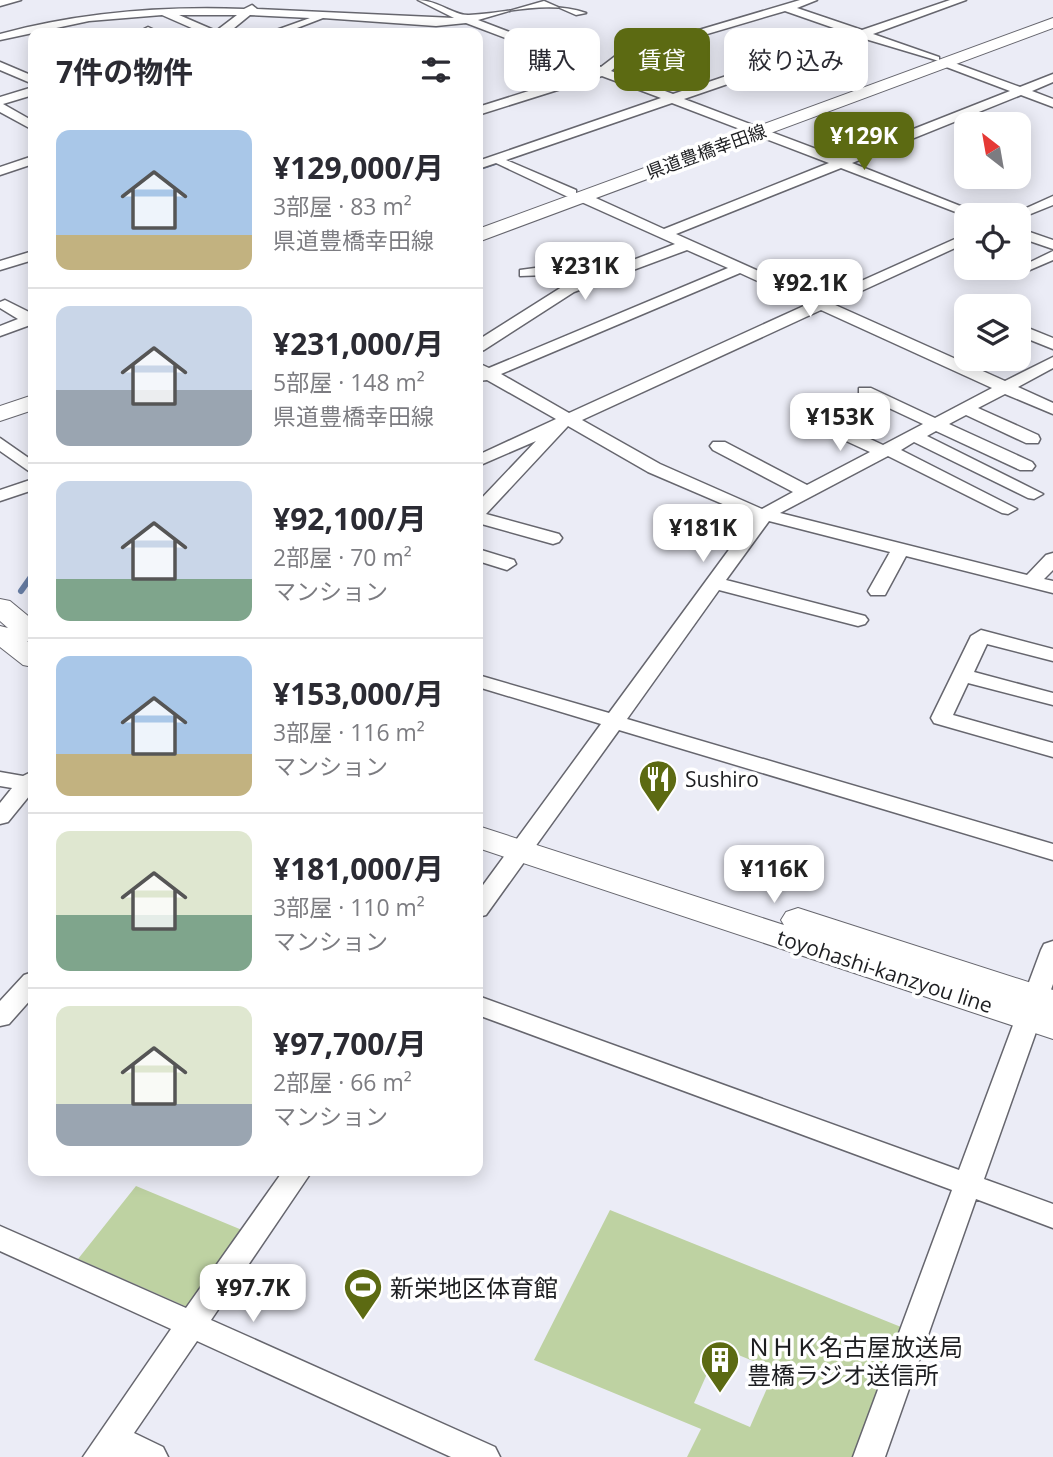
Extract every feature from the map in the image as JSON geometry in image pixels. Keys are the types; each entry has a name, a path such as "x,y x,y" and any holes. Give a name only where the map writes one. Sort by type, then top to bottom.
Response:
{"main road":[{"name":"県道豊橋幸田線","path":"483,226 753,130 1053,16"},
{"name":"県道豊橋幸田線","path":"940,61 1053,23"},
{"name":"県道豊橋幸田線","path":"483,234 576,195"},
{"path":"0,403 28,393"},
{"path":"0,415 28,404"},
{"path":"0,607 28,630"},
{"path":"0,634 28,655"},
{"name":"toyohashi-kanzyou line","path":"483,820 525,842 1043,1012"},
{"name":"toyohashi-kanzyou line","path":"483,838 525,842"}],"street":[{"path":"0,3 16,0"},
{"path":"227,28 248,10 292,0"},
{"path":"423,0 466,20 954,207"},
{"path":"441,28 540,0"},
{"path":"549,0 580,13"},
{"path":"764,0 845,28"},
{"path":"483,109 602,72 622,56 811,0"},
{"path":"868,32 961,0"},
{"path":"158,5 202,28"},
{"path":"0,37 43,23 158,5 451,22 466,20"},
{"path":"292,28 339,15 374,28"},
{"path":"868,36 1053,103"},
{"path":"0,65 16,59"},
{"path":"0,65 28,78"},
{"path":"663,234 1053,78"},
{"path":"483,164 499,161 724,80"},
{"path":"0,101 28,93"},
{"path":"0,107 28,123"},
{"path":"20,118 28,116"},
{"path":"483,154 1053,409"},
{"path":"0,171 28,162"},
{"path":"1031,209 1053,200"},
{"path":"1031,237 1053,245"},
{"path":"483,459 954,243"},
{"path":"483,343 576,286 686,245"},
{"path":"1031,265 1053,255"},
{"path":"0,266 28,257"},
{"path":"483,373 738,269"},
{"path":"525,273 550,270 576,286"},
{"path":"5,304 28,318"},
{"path":"0,331 28,321"},
{"path":"1031,335 1053,344"},
{"path":"483,902 764,515 1053,362"},
{"path":"483,375 570,418 654,468 764,515 1053,587"},
{"path":"865,391 1026,466"},
{"path":"964,408 1032,439"},
{"path":"483,507 554,431 570,418"},
{"path":"813,419 1008,509"},
{"path":"914,436 1034,494"},
{"path":"0,443 28,465"},
{"path":"719,446 806,492"},
{"path":"0,496 28,486"},
{"path":"483,518 552,538"},
{"path":"878,591 901,549"},
{"path":"483,557 507,564"},
{"path":"1030,582 1053,559"},
{"path":"714,583 858,620"},
{"path":"1053,655 981,636 941,718 1053,750"},
{"path":"962,675 1053,699"},
{"path":"483,683 1053,852"},
{"path":"0,779 28,784"},
{"path":"0,817 28,787"},
{"path":"869,1457 967,1185 1043,1012 1053,950"},
{"path":"0,1017 28,986"},
{"path":"483,1007 1053,1216"},
{"path":"152,1457 106,1447 295,1176"},
{"path":"0,1238 480,1456"}],"green space":[{"path":"136,1186 242,1230 187,1307 78,1259"},
{"path":"610,1210 906,1329 859,1457 687,1457 701,1429 534,1360","holes":["719,1347 775,1370 750,1427 694,1403"]}],"waterway":[{"path":"483,167 502,161"},
{"path":"21,591 28,581"}],"place":[{"name":"Sushiro","path":"658,813"},
{"name":"新栄地区体育館","path":"363,1321"},
{"name":"ＮＨＫ名古屋放送局 豊橋ラジオ送信所","path":"720,1394"}]}
